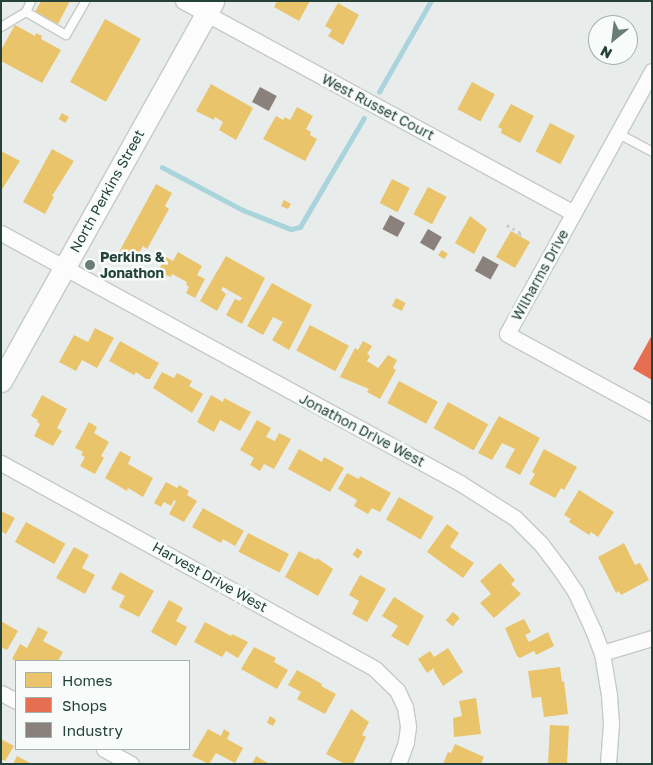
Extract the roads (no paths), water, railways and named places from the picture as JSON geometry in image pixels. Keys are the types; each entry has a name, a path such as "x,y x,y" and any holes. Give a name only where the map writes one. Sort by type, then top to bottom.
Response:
{"street":[{"name":"West Russet Court","path":"183,1 210,7 573,213"},
{"name":"North Perkins Street","path":"1,381 210,7"},
{"name":"Wilharms Drive","path":"652,71 508,334 652,413"},
{"name":"Jonathon Drive West","path":"1,233 460,483 515,518 541,544 560,569 574,591 602,653 609,695 611,724 608,764"},
{"name":"Harvest Drive West","path":"1,463 375,669 397,690 406,707 408,727 406,742 398,764"},
{"path":"602,653 652,638"},
{"path":"1,693 15,700"},
{"path":"106,750 131,764"}],"lane":[{"path":"1,27 26,12 31,1"},
{"path":"26,12 66,35 86,1"},
{"path":"617,134 652,152"}],"waterway":[{"path":"379,92 431,1"},
{"path":"162,167 243,210 291,229 300,227 364,118"}],"place":[{"name":"Perkins & Jonathon","path":"90,265"}]}
